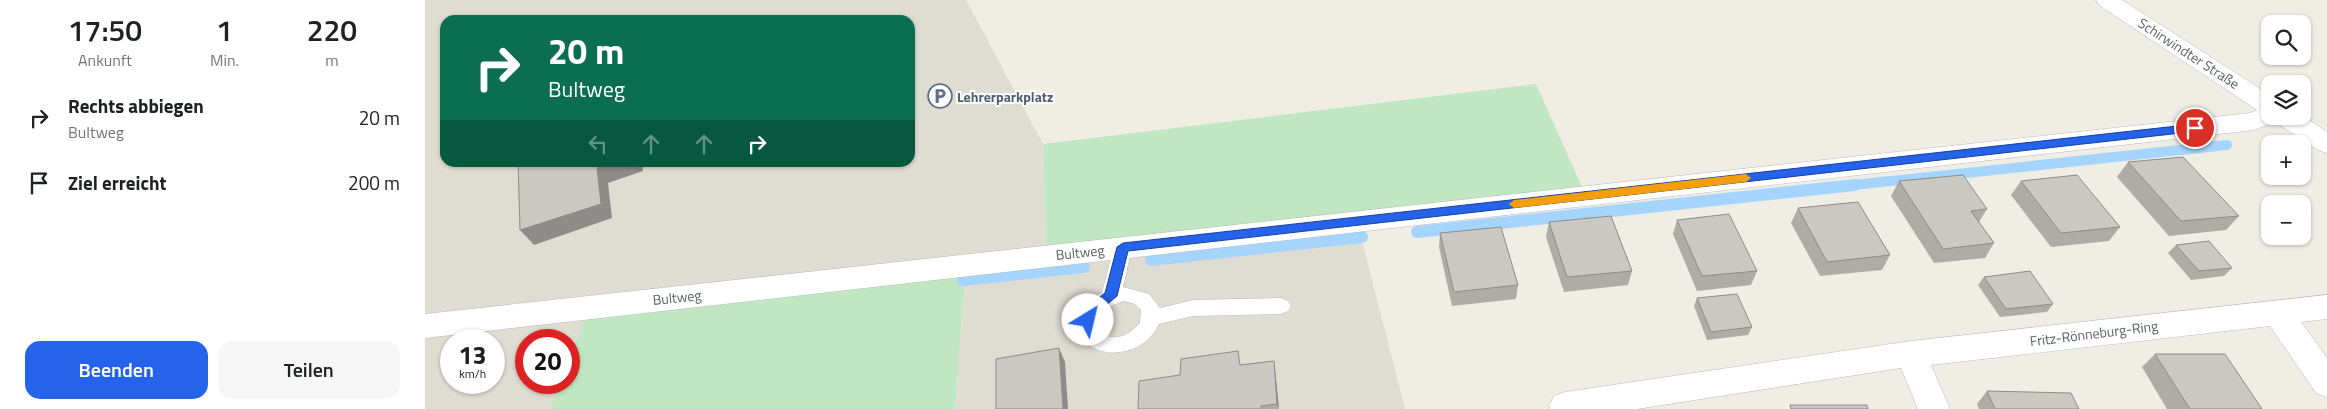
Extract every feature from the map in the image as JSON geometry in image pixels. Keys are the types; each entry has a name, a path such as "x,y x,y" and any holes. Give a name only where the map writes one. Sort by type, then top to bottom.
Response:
{"street":[{"name":"Schirwindter Straße","path":"2107,0 2261,101"},
{"name":"Bultweg","path":"425,326 2254,121 2261,118"},
{"path":"2298,125 2327,144"},
{"name":"Fritz-Rönneburg-Ring","path":"1566,409 1565,406 1911,354 2327,307"},
{"path":"2277,312 2327,383"},
{"path":"1911,354 1934,409"}],"lane":[{"path":"1111,296 1123,247"},
{"path":"1130,294 1145,300 1151,308 1152,318 1148,328 1129,343 1104,344 1094,338 1088,330 1091,310 1111,296 1130,294"},
{"path":"1152,318 1193,308 1281,306"}],"shaded area":[{"path":"425,0 966,0 1043,144 1046,256 1357,221 1405,409 955,409 966,265 590,307 580,333 580,329 515,329 515,394 556,394 550,409 425,409"}],"green space":[{"path":"1536,84 1586,196 1046,256 1043,144"},
{"path":"966,265 955,409 550,409 556,394 580,394 580,331 589,307"}],"building":[{"path":"2183,157 2239,216 2181,221 2128,162"},
{"path":"518,167 600,167 597,168 601,204 520,230"},
{"path":"1963,175 1987,209 1971,211 1994,243 1943,249 1899,181"},
{"path":"2077,175 2120,227 2061,233 2021,181"},
{"path":"1858,202 1890,255 1827,262 1798,208"},
{"path":"1729,214 1757,271 1702,276 1677,220"},
{"path":"1611,216 1632,271 1567,277 1549,222"},
{"path":"1501,227 1518,285 1454,292 1440,233"},
{"path":"2209,241 2232,268 2199,271 2176,245"},
{"path":"2030,271 2053,304 2006,309 1984,277"},
{"path":"1737,294 1752,327 1711,332 1697,298"},
{"path":"1059,348 1063,409 996,409 996,359"},
{"path":"1238,351 1240,365 1274,361 1277,404 1261,406 1261,409 1138,409 1139,381 1180,375 1181,359"},
{"path":"2155,354 2225,354 2262,409 2190,409"},
{"path":"1987,391 2071,393 2079,409 1995,409"},
{"path":"1790,405 1867,405 1868,409 1791,409"}],"waterway":[{"path":"1844,186 2227,145"},
{"path":"1417,232 1855,185"},
{"path":"1151,260 1362,237"},
{"path":"963,280 1084,267"}],"slow traffic":[{"path":"1514,204 1746,178"}],"place":[{"name":"Lehrerparkplatz","path":"940,96"}],"route":[{"path":"1088,320 1091,310 1111,296 1123,247 2195,128"}]}
